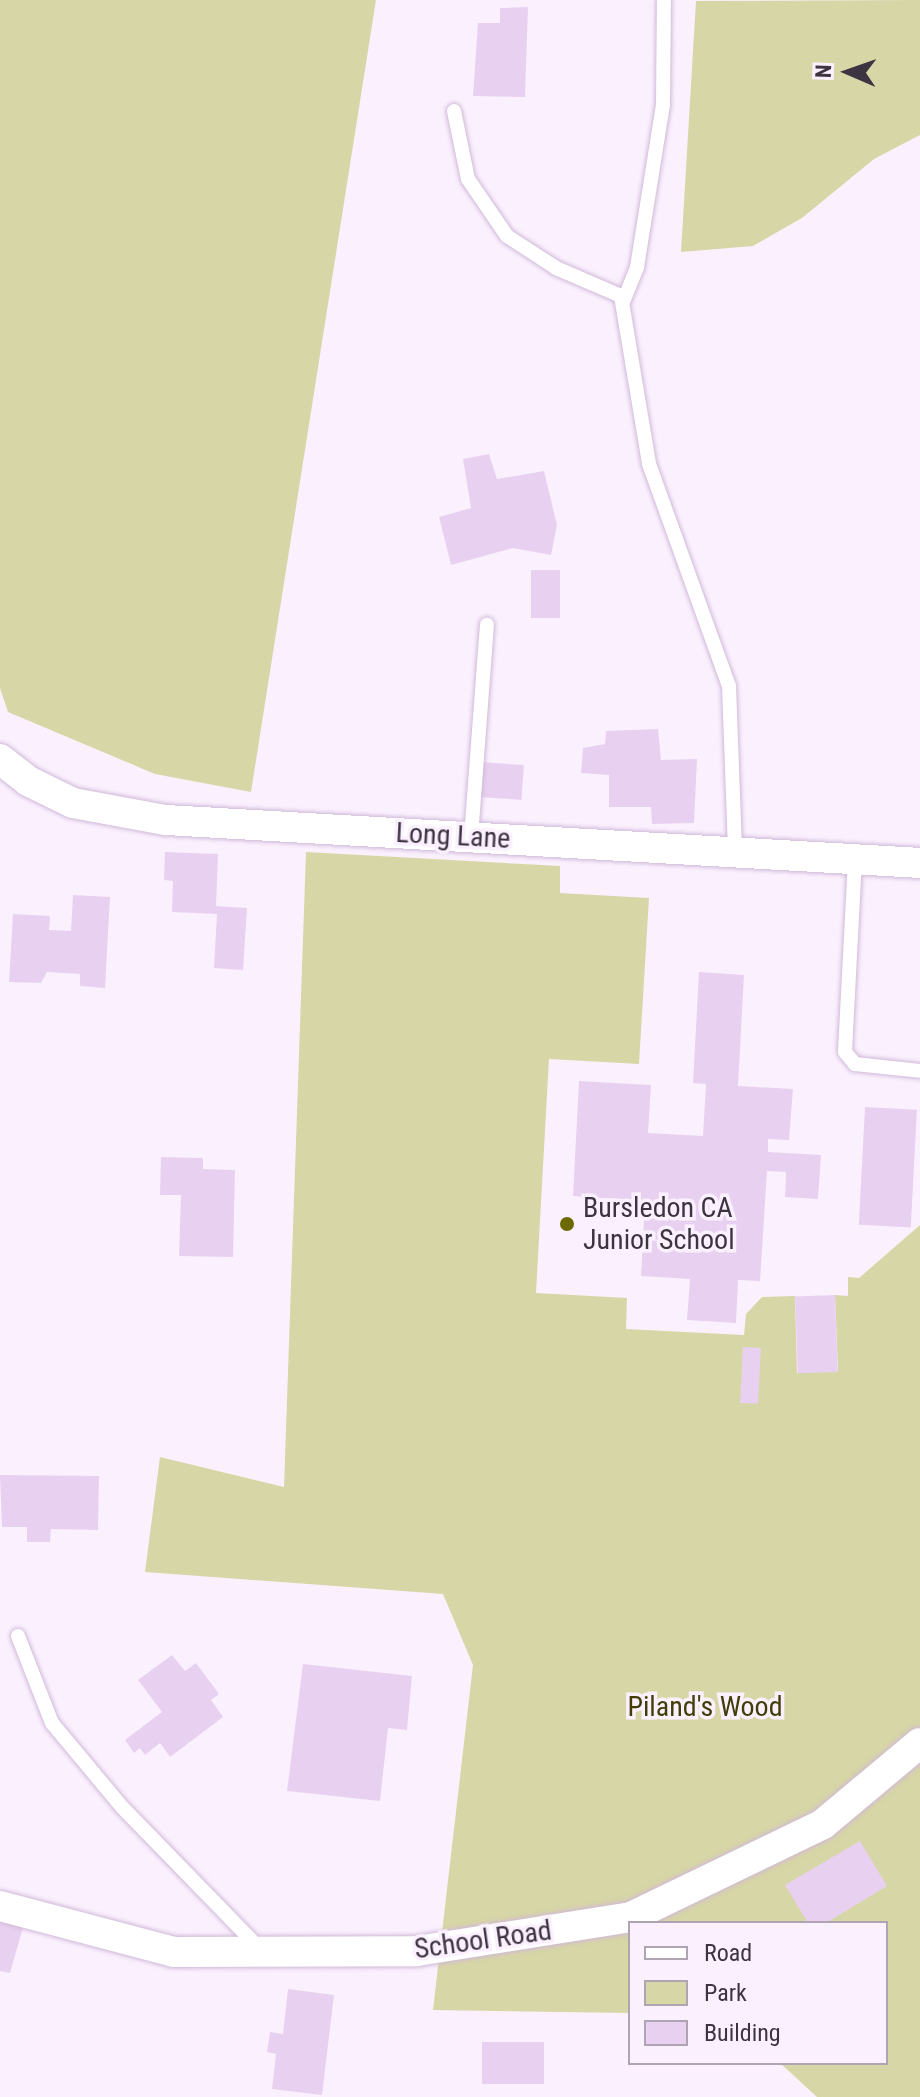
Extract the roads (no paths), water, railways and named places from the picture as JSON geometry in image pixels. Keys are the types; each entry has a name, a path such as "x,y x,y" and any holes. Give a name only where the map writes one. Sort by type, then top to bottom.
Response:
{"street":[{"name":"Long Lane","path":"0,759 28,781 73,803 166,820 920,863"},
{"name":"School Road","path":"0,1906 174,1952 417,1951 631,1917 823,1824 920,1743"}],"lane":[{"path":"623,302 637,267 663,105 664,0"},
{"path":"454,111 468,179 507,236 556,268 621,296 649,464 729,686 735,853"},
{"path":"471,837 487,625"},
{"path":"855,860 845,1052 855,1064 920,1071"},
{"path":"18,1636 52,1723 122,1807 263,1952"}],"place":[{"name":"Bursledon CA Junior School","path":"567,1224"}],"park label":[{"name":"Piland's Wood","path":"705,1707"}]}
